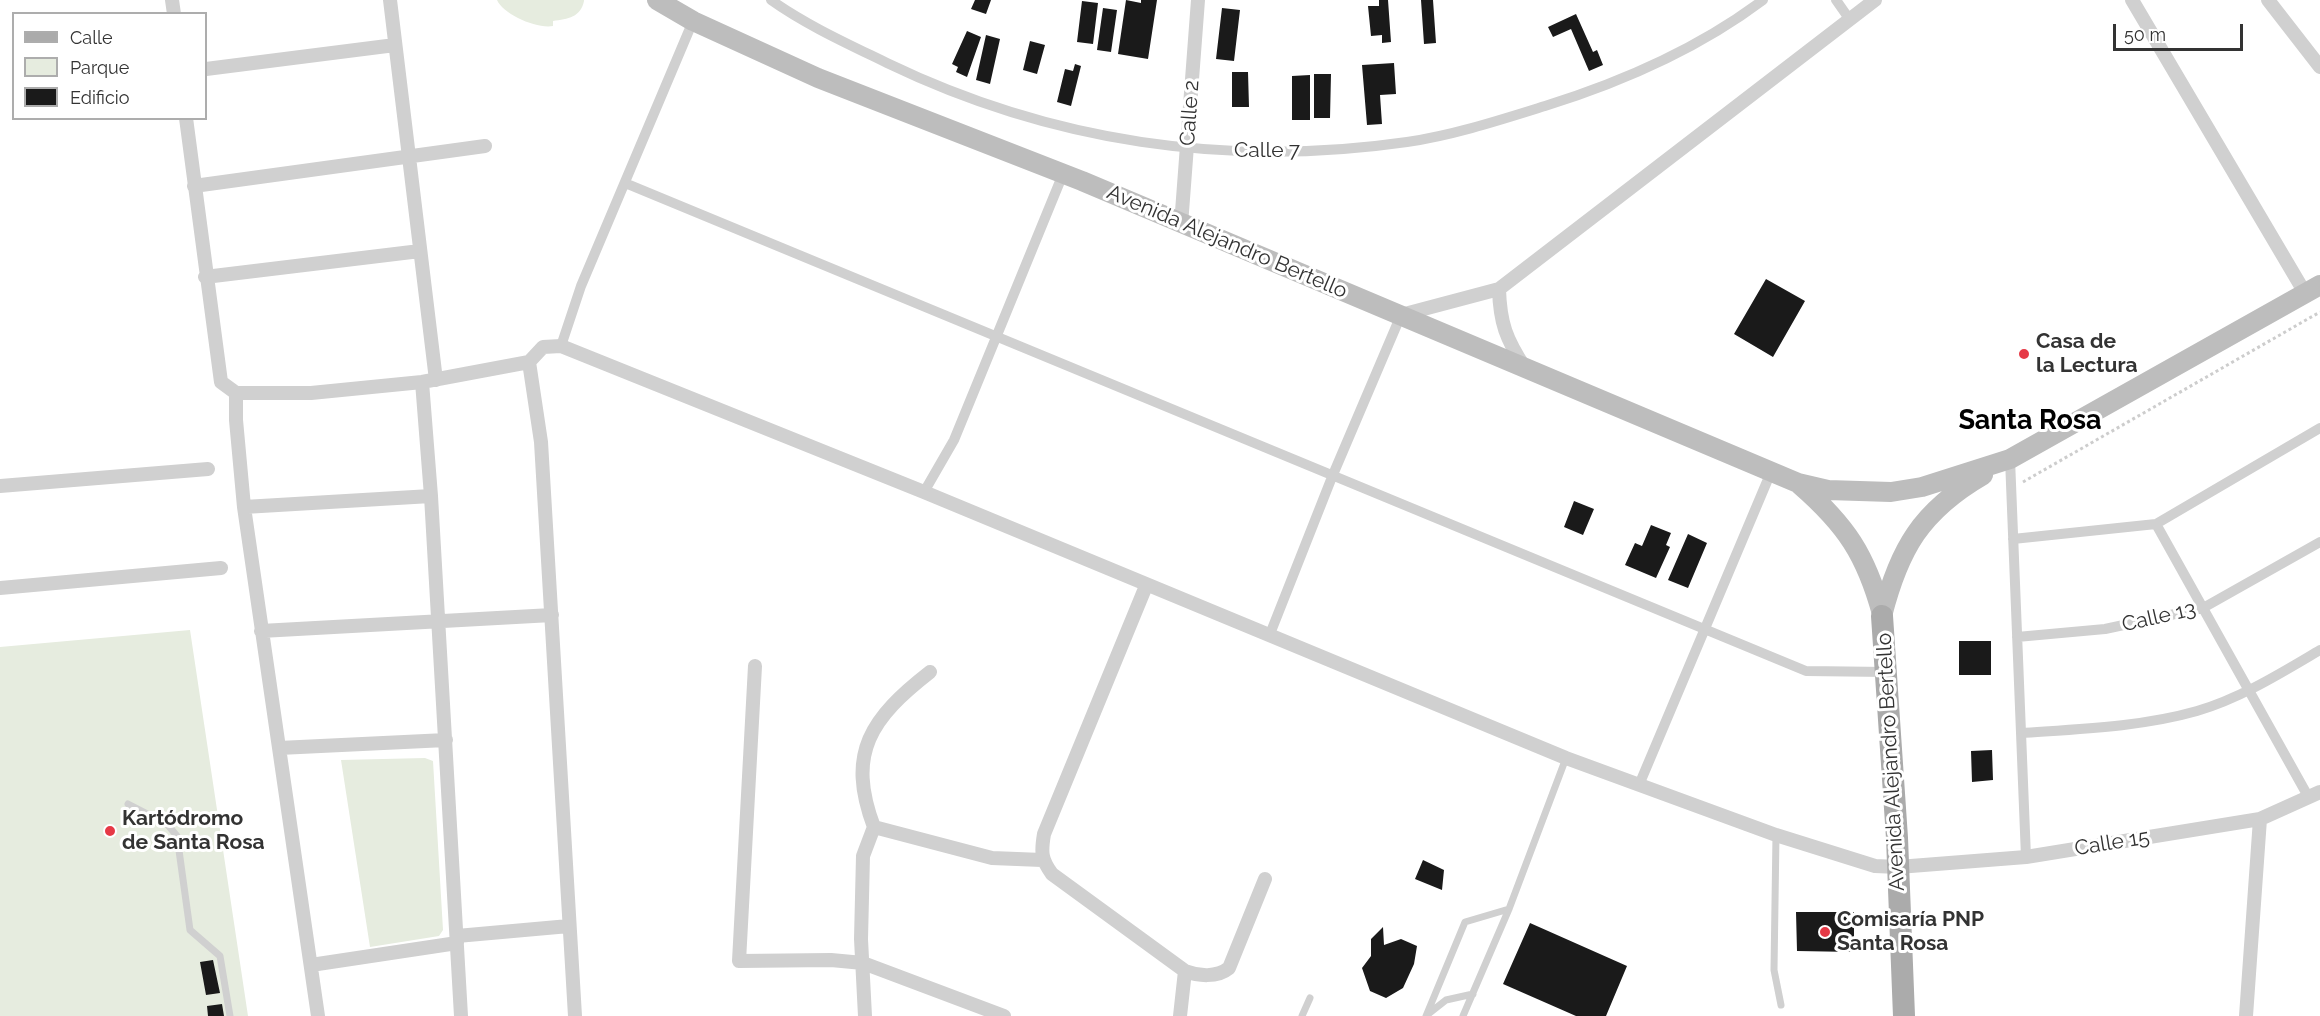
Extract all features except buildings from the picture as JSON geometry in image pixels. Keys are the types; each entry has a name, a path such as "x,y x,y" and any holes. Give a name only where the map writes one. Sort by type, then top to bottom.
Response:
{"main road":[{"name":"Avenida Alejandro Bertello","path":"657,0 693,21 818,78 1063,174 1798,483 1838,492 1890,492 1922,487 2010,459"},
{"name":"Avenida Alejandro Bertello","path":"1882,616 1892,577 1906,549 1936,508 1964,486 2313,289"},
{"name":"Avenida Alejandro Bertello","path":"1798,483 1827,509 1853,541 1872,578 1882,616 1888,672 1904,1016"}],"street":[{"path":"390,0 436,380"},
{"name":"Calle 7","path":"771,0 863,52 914,76 995,108 1105,137 1188,150 1295,152 1408,142 1494,122 1594,91 1676,55 1763,0"},
{"name":"Calle 2","path":"1181,225 1198,0"},
{"path":"1836,0 1850,20"},
{"path":"1270,634 1332,477 1401,315 1499,289 1875,0"},
{"path":"2132,0 2313,289"},
{"path":"2268,0 2320,67"},
{"path":"186,120 220,382 236,393 311,393 422,382 529,363 543,347 561,346 581,286 693,21"},
{"path":"207,69 395,45"},
{"path":"194,186 485,146"},
{"path":"924,492 954,440 1063,174"},
{"path":"625,183 1806,671 1888,672"},
{"path":"205,277 420,251"},
{"path":"1499,289 1500,317 1509,343 1525,368"},
{"name":"Calle 15","path":"561,346 924,492 1146,586 1270,634 1566,758 1776,835 1875,866 1898,867 2026,857 2260,819 2314,795"},
{"path":"529,363 541,442 576,1016"},
{"path":"422,382 431,496 461,1016"},
{"path":"236,393 236,420 244,507 318,1016"},
{"path":"2013,539 2156,524 2320,428"},
{"path":"2010,459 2026,857"},
{"path":"0,486 208,469"},
{"path":"1639,785 1771,472"},
{"path":"244,507 431,496"},
{"path":"2156,524 2248,691 2314,795"},
{"name":"Calle 13","path":"2017,636 2105,629 2203,608 2320,542"},
{"path":"0,588 221,568"},
{"path":"1146,586 1044,834 1042,860 1052,874 1185,970 1194,974 1214,975 1229,968 1265,879"},
{"path":"261,631 552,615"},
{"path":"2021,734 2163,719 2199,710 2248,691 2320,650"},
{"path":"755,666 740,961 831,960 863,963 983,1012 1004,1016"},
{"path":"865,1016 863,856 874,827 863,788 862,757 880,722 896,698 930,672"},
{"path":"279,748 446,740"},
{"path":"2246,1016 2260,819"},
{"path":"874,827 992,858 1042,860"},
{"path":"311,964 457,940 569,926"},
{"path":"1180,1016 1185,970"}],"lane":[{"path":"1463,1016 1509,909 1566,758"},
{"path":"128,804 167,824 177,836 190,930 220,956 230,1016"},
{"path":"1776,835 1774,970 1782,1005"},
{"path":"1426,1016 1465,922 1509,909"},
{"path":"1426,1016 1446,1000 1473,994"},
{"path":"1302,1016 1310,998"}],"path":[{"path":"2011,488 2320,312"}],"green space":[{"path":"497,0 584,1 577,14 553,21 553,26 546,26 529,23 513,15"},
{"name":"Kartódromo de Santa Rosa","path":"190,630 248,1016 0,1016 0,647"},
{"path":"425,758 433,761 443,930 439,936 370,947 341,760"}],"place":[{"name":"Casa de la Lectura","path":"2024,354"},
{"name":"Kartódromo de Santa Rosa","path":"110,831"},
{"name":"Comisaría PNP Santa Rosa","path":"1825,932"}],"district":[{"name":"Santa Rosa","path":"2030,421"}]}
